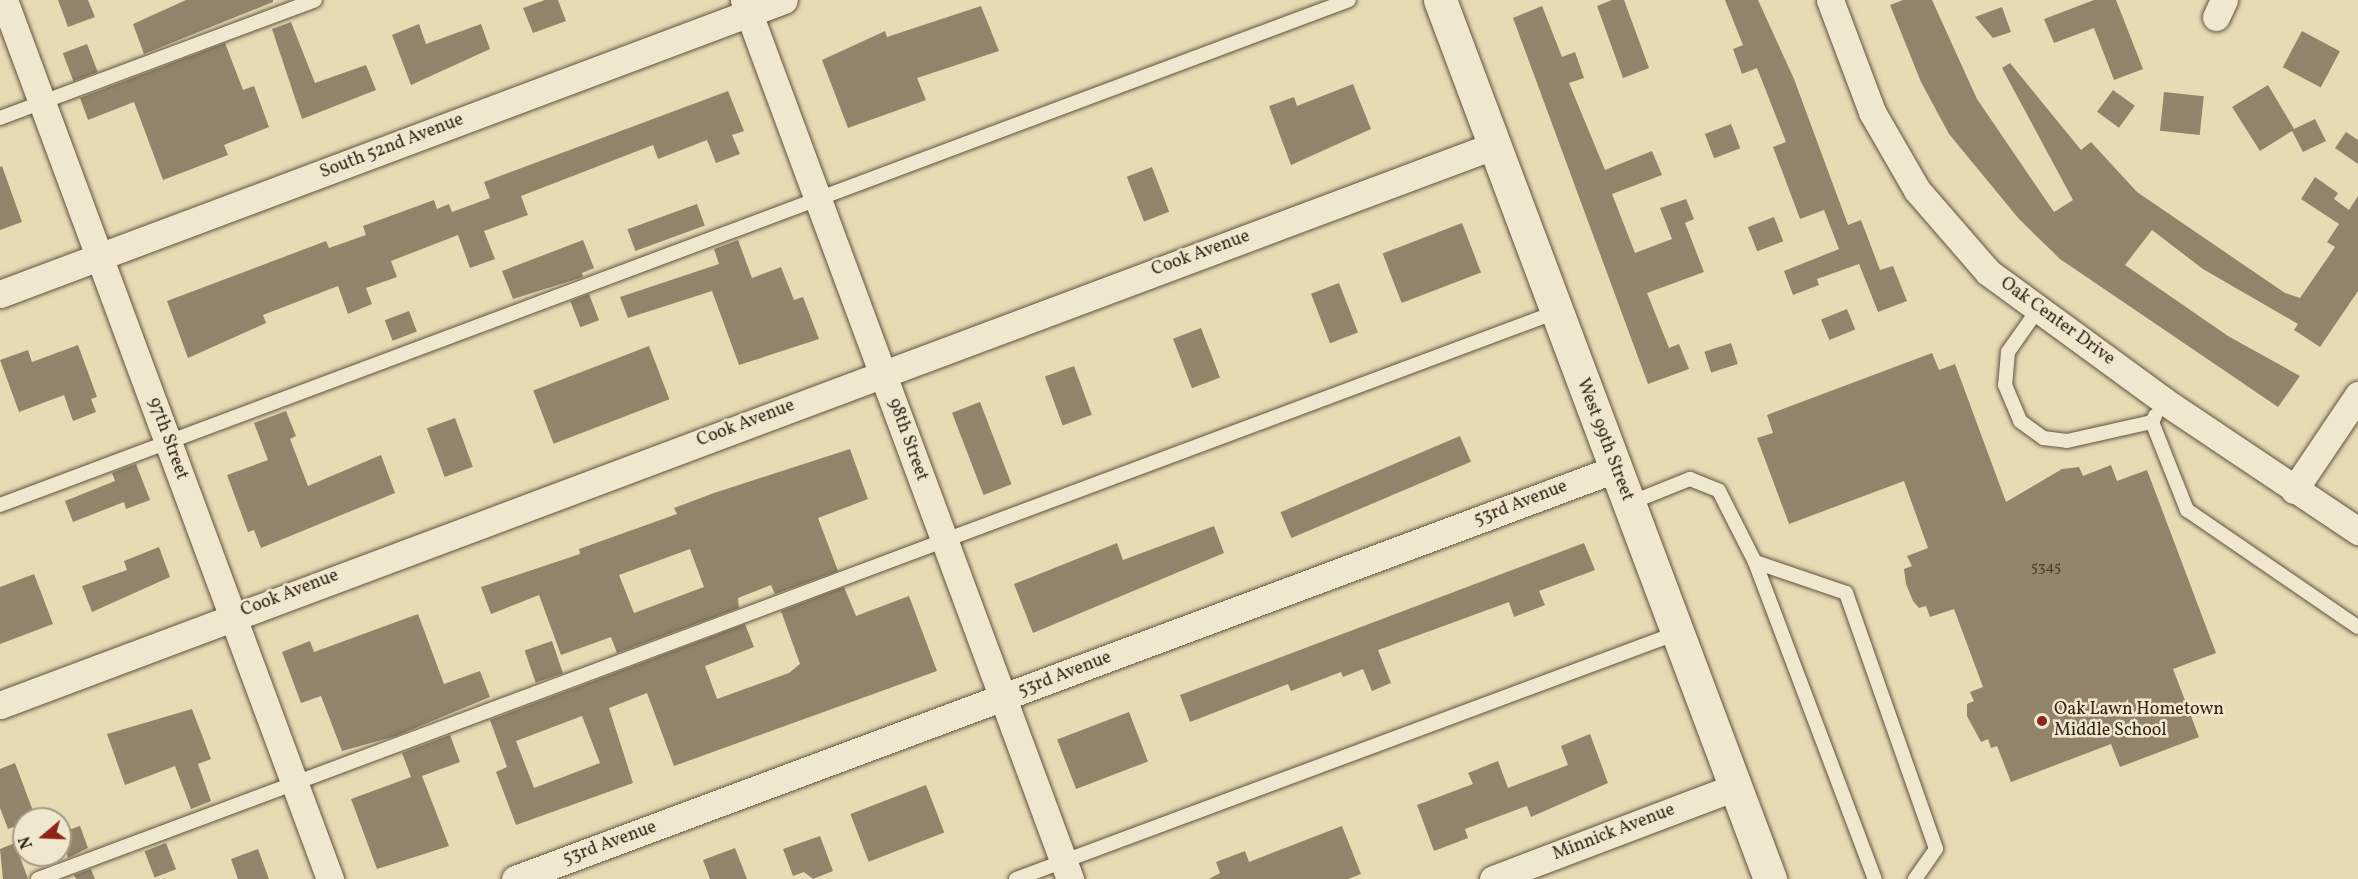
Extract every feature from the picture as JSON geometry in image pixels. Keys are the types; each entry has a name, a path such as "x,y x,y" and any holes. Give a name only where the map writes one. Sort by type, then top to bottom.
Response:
{"street":[{"name":"97th Street","path":"4,0 330,879"},
{"name":"South 52nd Avenue","path":"0,294 746,6 784,0"},
{"name":"West 99th Street","path":"1440,0 1770,879"},
{"name":"Oak Center Drive","path":"1830,0 1872,112 1917,190 1988,272 2039,308 2158,411 2294,490 2358,531"},
{"name":"98th Street","path":"746,6 1066,870"},
{"name":"Cook Avenue","path":"0,705 882,372 1493,146"},
{"path":"2294,490 2358,395"},
{"name":"53rd Avenue","path":"515,879 1615,469"},
{"name":"Minnick Avenue","path":"1493,879 1735,787"}],"lane":[{"path":"0,118 315,0"},
{"path":"0,505 1349,0"},
{"path":"2039,308 2008,352 2005,385 2020,421 2043,438 2067,441 2158,411 2187,510 2358,627"},
{"path":"38,879 295,785 943,538 1556,312"},
{"path":"1629,504 1690,479 1719,491 1755,562 1875,879"},
{"path":"1755,562 1846,593 1936,849 1915,879"},
{"path":"1016,879 1066,870 1677,633"}],"building":[{"path":"58,0 88,0 95,17 68,27"},
{"path":"186,0 273,0 273,2 144,54 133,24"},
{"path":"545,0 558,0 566,21 533,33 523,8"},
{"path":"1612,0 1624,0 1649,68 1623,78 1597,6"},
{"path":"1725,0 1758,0 1794,79 1848,225 1861,220 1880,270 1893,266 1907,301 1878,312 1859,264 1817,279 1819,285 1793,295 1784,271 1839,249 1824,210 1800,219 1773,147 1786,142 1757,68 1742,74 1733,49 1743,45"},
{"path":"1903,0 1932,0 1977,99 2054,212 2073,200 2002,68 2010,63 2081,150 2091,142 2137,192 2285,293 2300,298 2335,247 2327,242 2339,224 2301,199 2315,177 2338,193 2334,199 2349,210 2358,196 2358,291 2320,347 2294,330 2298,324 2203,269 2152,230 2125,265 2228,336 2300,376 2278,407 2060,259 2019,219 1949,134 1921,82 1890,5"},
{"path":"2094,0 2116,0 2143,69 2114,80 2094,28 2054,43 2044,19"},
{"path":"981,6 999,51 917,78 926,100 848,128 822,60 885,31 887,37"},
{"path":"1542,6 1562,57 1575,52 1584,78 1569,83 1605,170 1652,151 1662,175 1612,194 1635,253 1672,239 1660,208 1686,199 1694,219 1685,223 1704,272 1647,293 1669,348 1679,344 1689,369 1648,384 1513,18"},
{"path":"2002,7 2011,32 1993,38 1975,17"},
{"path":"291,22 315,83 366,65 376,90 302,119 272,29"},
{"path":"419,24 426,44 481,24 490,49 411,85 392,35"},
{"path":"2302,31 2340,51 2321,87 2283,67"},
{"path":"225,43 243,90 254,86 269,127 224,145 228,155 163,180 134,102 88,120 80,98"},
{"path":"87,44 98,72 73,81 63,53"},
{"path":"1353,84 1371,129 1291,165 1269,106 1294,97 1297,106"},
{"path":"2268,85 2294,129 2315,119 2326,141 2303,152 2292,131 2260,151 2232,107"},
{"path":"2113,90 2135,106 2119,128 2097,112"},
{"path":"728,91 744,131 732,135 740,154 716,163 707,140 658,159 653,145 521,196 528,215 484,231 495,259 470,268 458,235 391,261 397,277 366,288 372,304 348,314 338,286 263,315 266,323 188,358 167,301 326,241 329,248 366,235 363,226 434,200 437,209 449,204 452,212 490,198 484,182"},
{"path":"2164,92 2204,96 2200,135 2160,131"},
{"path":"1731,124 1740,148 1714,158 1705,134"},
{"path":"2346,132 2358,140 2358,164 2335,148"},
{"path":"2,166 22,222 0,230 0,167"},
{"path":"1152,167 1169,212 1144,221 1127,177"},
{"path":"697,204 705,226 635,251 627,229"},
{"path":"1774,217 1783,241 1757,251 1748,227"},
{"path":"1462,223 1481,272 1402,303 1383,253"},
{"path":"583,240 594,268 582,273 583,277 513,299 502,271"},
{"path":"738,240 752,278 781,267 794,300 803,297 819,339 739,365 712,291 628,318 620,297 719,264 714,249"},
{"path":"1339,283 1358,332 1330,343 1311,294"},
{"path":"589,294 599,320 580,327 570,301"},
{"path":"1847,309 1855,329 1829,340 1821,319"},
{"path":"409,311 417,332 393,341 385,320"},
{"path":"1201,328 1220,377 1192,388 1173,339"},
{"path":"1731,343 1738,364 1711,373 1704,352"},
{"path":"78,345 97,397 91,399 96,412 73,421 64,395 19,412 0,360 28,350 32,362"},
{"path":"649,346 669,399 554,444 533,390"},
{"name":"Oak Lawn Hometown Middle School","path":"1932,353 1939,370 1955,364 2006,502 2062,469 2079,467 2083,476 2111,465 2117,481 2147,470 2216,653 2173,669 2199,737 2120,767 2111,744 2011,782 1997,746 1991,748 1988,739 1981,742 1967,716 1967,704 1974,701 1970,692 1983,687 1954,609 1930,617 1926,606 1919,608 1913,601 1906,584 1904,569 1912,566 1907,556 1928,548 1904,481 1789,524 1757,438 1773,433 1767,415"},
{"path":"1074,366 1092,415 1063,425 1045,377"},
{"path":"980,402 1012,484 984,495 952,413"},
{"path":"286,411 296,436 290,439 308,486 381,455 395,493 261,548 254,530 248,532 227,475 268,460 254,423"},
{"path":"455,418 473,467 445,477 427,428"},
{"path":"1460,436 1471,462 1291,538 1281,512"},
{"path":"850,449 868,499 818,518 838,571 775,594 771,585 738,598 739,608 617,653 611,637 561,655 539,595 491,614 481,587 580,554 579,549 677,514 674,508","holes":["690,549 704,587 634,613 619,575"]},
{"path":"136,464 150,500 126,509 124,502 73,522 65,501 115,481 112,473"},
{"path":"1214,526 1224,553 1033,633 1014,584 1117,543 1123,560"},
{"path":"1584,543 1595,570 1539,591 1545,605 1514,617 1509,602 1378,650 1391,683 1372,691 1363,669 1343,677 1341,672 1291,691 1288,684 1190,722 1180,695"},
{"path":"159,547 170,577 92,612 82,586 127,570 124,561"},
{"path":"34,574 53,624 0,644 0,587"},
{"path":"844,587 856,616 909,596 937,671 674,766 647,693 609,708 633,783 516,825 496,772 507,767 490,720 745,624 754,647 705,666 717,699 789,673 800,664 781,611","holes":["582,716 600,763 534,788 516,741"]},
{"path":"418,614 444,684 480,671 490,697 396,736 342,751 321,696 301,703 282,652 310,641 314,652"},
{"path":"552,641 563,673 536,683 525,650"},
{"path":"192,709 211,759 198,764 211,801 191,809 175,766 125,785 107,734"},
{"path":"1129,712 1148,761 1076,789 1057,740"},
{"path":"1590,734 1608,783 1531,817 1527,806 1465,829 1468,838 1434,851 1417,805 1473,784 1468,773 1498,761 1508,788 1568,765 1561,746"},
{"path":"450,735 460,762 422,776 449,846 377,869 351,799 411,777 402,753"},
{"path":"15,763 32,807 12,807 12,828 8,829 0,808 0,769"},
{"path":"926,785 944,833 869,862 850,814"},
{"path":"80,826 88,848 72,856 72,829"},
{"path":"1342,826 1361,874 1348,879 1209,879 1220,873 1216,862 1245,851 1249,862"},
{"path":"820,836 833,871 813,879 804,872 793,876 783,849"},
{"path":"166,843 176,869 155,877 145,851"},
{"path":"12,844 12,867 24,867 28,879 3,879 0,849"},
{"path":"735,848 747,879 710,879 703,860"},
{"path":"258,849 269,879 238,879 231,859"},
{"path":"91,869 95,879 76,879 74,875"}],"place":[{"name":"Oak Lawn Hometown Middle School","path":"2042,721"}]}
